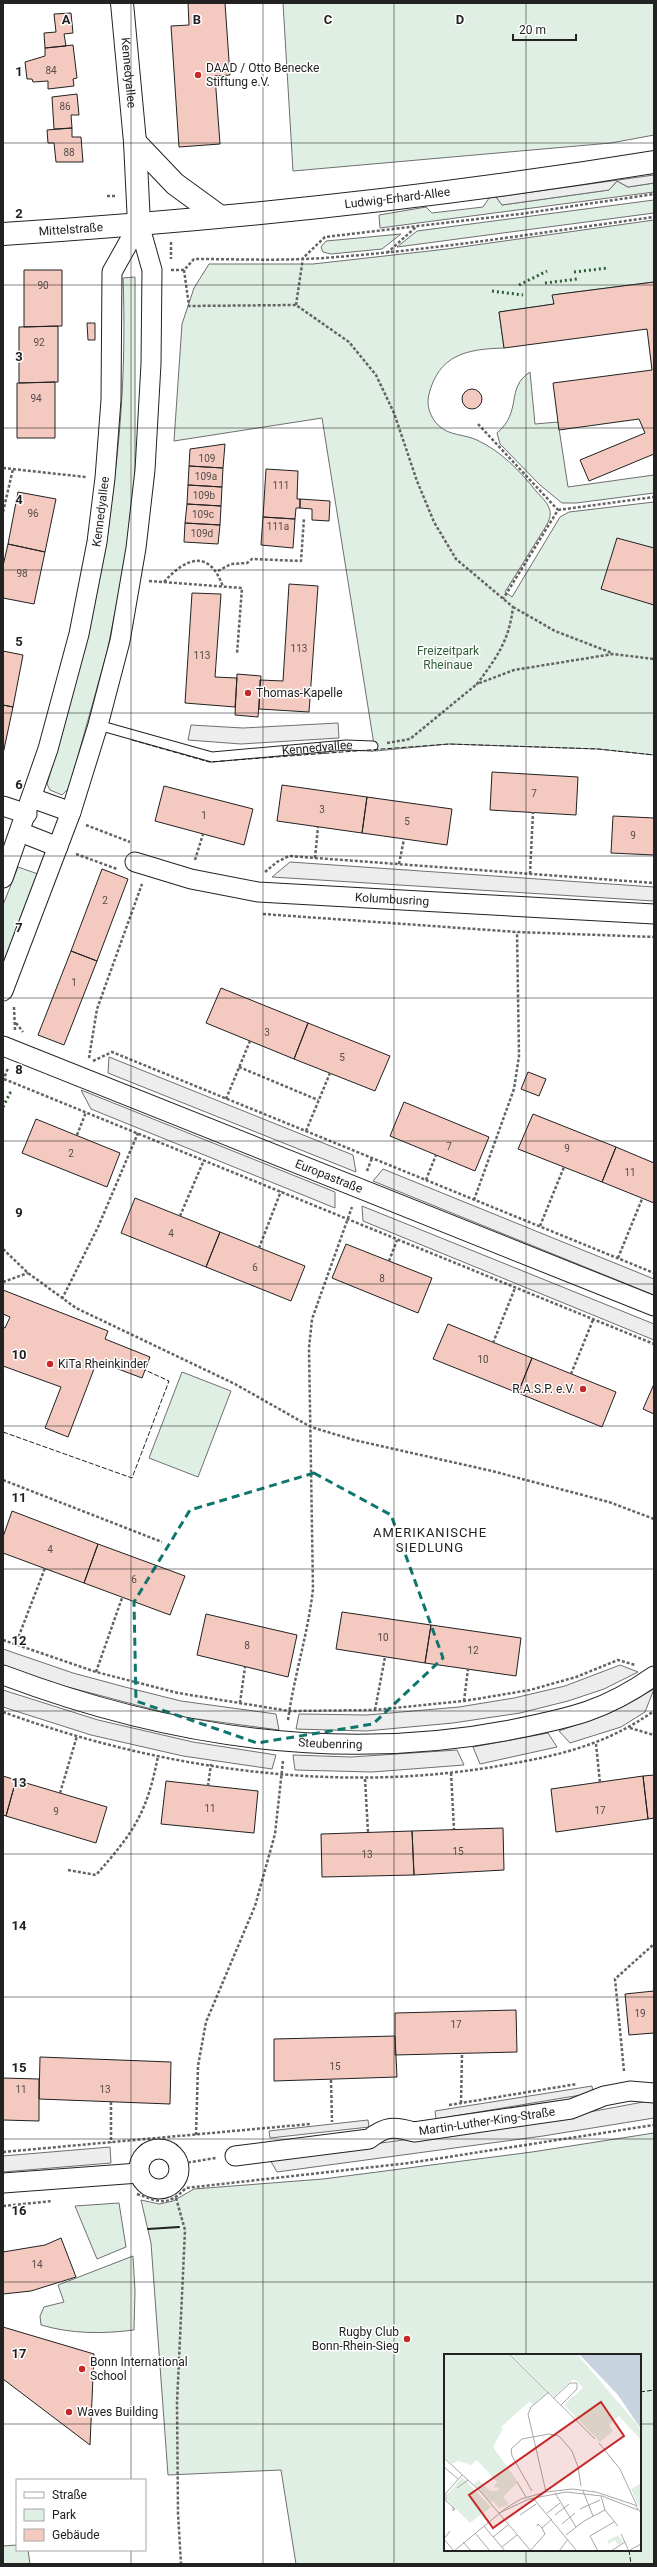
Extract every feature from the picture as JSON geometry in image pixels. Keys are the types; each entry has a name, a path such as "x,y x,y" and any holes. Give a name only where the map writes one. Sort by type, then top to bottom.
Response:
{"main road":[{"name":"Kennedyallee","path":"122,3 135,142 139,224"},
{"path":"135,142 175,184 219,216"},
{"name":"Ludwig-Erhard-Allee","path":"139,224 453,191 654,162"},
{"name":"Mittelstraße","path":"3,234 139,224"}],"street":[{"name":"Kennedyallee","path":"3,878 30,806 61,706 79,634 97,542 96,478 111,400 112,272 139,224"},
{"name":"Kennedyallee","path":"3,991 66,850 77,818 98,725 120,641 136,548 145,470 151,364 152,270 139,224"},
{"path":"3,806 30,806 77,818"},
{"path":"20,832 66,850"},
{"name":"Kolumbusring","path":"132,859 191,879 258,892 654,914"},
{"name":"Europastraße","path":"3,1046 654,1306"},
{"name":"Steubenring","path":"3,1675 88,1704 166,1725 285,1741 375,1746 491,1733 564,1719 596,1710 625,1696 648,1671"},
{"name":"Martin-Luther-King-Straße","path":"235,2156 369,2139 382,2129 400,2127 414,2132 571,2109 604,2096 630,2091 654,2093"},
{"path":"153,2150 167,2151 173,2155 178,2164 176,2180 172,2184 161,2189 144,2184 139,2172 142,2159 153,2150"},
{"path":"3,2182 139,2172"}],"lane":[{"name":"Kennedyallee","path":"98,725 212,757 346,745 373,746"}],"path":[{"path":"296,305 303,258 325,237 520,214 654,194"},
{"path":"171,270 184,270 194,259 303,258 387,253 551,233 654,217"},
{"path":"387,253 416,226"},
{"path":"184,270 189,306 296,305 349,342 376,375 394,413 417,481 434,522 456,559 513,607 555,631 613,654 654,659"},
{"path":"478,424 558,510"},
{"path":"3,468 96,478"},
{"path":"3,512 13,469"},
{"path":"87,469 96,478"},
{"path":"86,484 96,478"},
{"path":"558,510 654,497"},
{"path":"503,598 558,510"},
{"path":"218,571 231,564 247,563 252,559 301,561 304,518"},
{"path":"163,583 177,567 194,561 207,563 218,571 223,587"},
{"path":"149,581 242,588 237,654"},
{"path":"373,746 410,739 477,684 505,644 510,629 513,607"},
{"path":"477,684 514,670 613,654"},
{"path":"530,874 533,812"},
{"path":"77,818 132,859"},
{"path":"315,858 318,827"},
{"path":"188,861 195,863 202,834"},
{"path":"399,864 404,839"},
{"path":"66,850 132,859"},
{"path":"262,875 276,862 289,856 654,883"},
{"path":"143,879 97,1010 88,1063 112,1052 654,1272"},
{"path":"474,1200 514,1089 518,1063 517,932 654,937"},
{"path":"16,1023 25,1035"},
{"path":"226,1099 250,1041"},
{"path":"239,1067 318,1100"},
{"path":"306,1131 330,1073"},
{"path":"4,1079 654,1344"},
{"path":"77,1135 86,1112"},
{"path":"62,1299 98,1227 138,1133"},
{"path":"426,1180 436,1155"},
{"path":"196,2135 198,2066 206,2022 255,1906 275,1834 289,1711 309,1624 313,1589 309,1348 312,1319 347,1218 372,1158"},
{"path":"180,1216 204,1160"},
{"path":"540,1226 564,1167"},
{"path":"259,1248 281,1191"},
{"path":"618,1258 642,1198"},
{"path":"389,1261 397,1240"},
{"path":"3,1249 28,1273 62,1299 235,1384 311,1427 354,1440 492,1471 602,1500 654,1519"},
{"path":"3,1282 28,1273"},
{"path":"493,1343 515,1288"},
{"path":"571,1374 593,1320"},
{"path":"3,1480 162,1542"},
{"path":"16,1646 45,1568"},
{"path":"96,1672 122,1598"},
{"path":"3,1640 16,1646 96,1672 178,1693 289,1711 375,1710 464,1701 530,1690 576,1677 618,1660 648,1671"},
{"path":"375,1710 385,1657"},
{"path":"240,1703 245,1667"},
{"path":"464,1701 468,1669"},
{"path":"630,1728 654,1735"},
{"path":"60,1793 77,1736"},
{"path":"596,1744 600,1783"},
{"path":"68,1870 96,1875 135,1828 146,1805 158,1756"},
{"path":"208,1786 211,1764"},
{"path":"452,1773 454,1829"},
{"path":"365,1779 368,1832"},
{"path":"624,2076 615,1979 654,1944"},
{"path":"461,2103 462,2054"},
{"path":"332,2080 332,2122"},
{"path":"447,2105 578,2083"},
{"path":"111,2102 111,2143"},
{"path":"325,2123 340,2121"},
{"path":"3,2152 317,2124"},
{"path":"130,2195 138,2194 151,2200 162,2202 176,2198 186,2188 409,2162 654,2125"},
{"path":"178,2164 235,2156"},
{"path":"176,2198 185,2230 177,2403 180,2564"},
{"path":"3,2206 58,2201"}],"highlighted area":[{"path":"314,1473 391,1515 443,1658 373,1724 257,1743 136,1701 134,1602 190,1510"}],"green space":[{"path":"283,3 654,3 654,135 611,143 293,171"},
{"path":"617,181 628,187 654,183 654,192 380,228 379,215 426,207 432,213 483,207 489,198 496,197 502,205 609,190"},
{"path":"654,200 654,213 397,247 417,231"},
{"name":"Freizeitpark Rheinaue","path":"654,220 654,282 553,295 554,304 499,312 504,348 478,350 466,353 447,363 440,370 434,381 428,398 428,407 435,422 442,429 477,440 502,456 523,476 544,500 550,510 547,524 505,592 512,597 560,517 569,512 654,502 654,755 598,749 449,744 375,751 322,418 174,441 182,324 194,288 209,264 313,264 447,249"},
{"path":"401,234 382,249 331,254 323,252 321,247 326,241"},
{"path":"135,277 135,486 125,562 107,652 69,788 62,795 50,790 47,784 81,659 107,534 121,407 124,343 123,278"},
{"path":"530,372 535,424 558,422 568,487 654,475 654,493 576,503 562,503 540,485 500,444 497,433 505,425 510,416 518,385 522,378"},
{"path":"18,867 38,874 3,965 3,905"},
{"path":"182,1372 231,1391 198,1477 149,1458"},
{"name":"Rugby Club Bonn-Rhein-Sieg","path":"654,2133 654,2564 296,2564 281,2470 168,2475 151,2243 141,2200 159,2204 173,2201 194,2189 323,2179 532,2152"},
{"path":"119,2203 126,2247 97,2259 75,2206"},
{"path":"133,2256 135,2291 134,2330 76,2332 41,2325 40,2316 44,2307 64,2302 58,2285"},
{"path":"16,2545 16,2551 28,2551 30,2564 3,2564 3,2546"}],"shaded area":[{"path":"654,175 654,183 628,187 617,181 609,190 502,205 496,197"},
{"path":"338,723 339,738 241,744 188,740 191,725 243,728"},
{"path":"290,862 654,887 654,901 272,877"},
{"path":"109,1057 353,1155 356,1172 108,1073"},
{"path":"81,1090 335,1192 335,1208 91,1109"},
{"path":"383,1169 654,1279 654,1295 373,1181"},
{"path":"362,1206 654,1324 654,1340 363,1221"},
{"path":"3,1649 73,1673 181,1701 276,1714 279,1730 182,1717 60,1685 3,1665"},
{"path":"620,1665 638,1672 604,1689 568,1701 520,1713 453,1723 366,1731 296,1729 299,1714 367,1715 459,1707 514,1698 565,1686"},
{"path":"654,1689 645,1712 621,1727 570,1743 559,1731 614,1711"},
{"path":"3,1690 98,1720 193,1742 276,1755 272,1769 183,1756 91,1735 3,1707"},
{"path":"548,1733 557,1747 480,1764 473,1747"},
{"path":"457,1750 464,1765 372,1772 295,1770 293,1755 351,1757"},
{"path":"592,2086 593,2093 436,2119 435,2111"},
{"path":"654,2100 654,2118 543,2136 277,2172 269,2158 530,2123"},
{"path":"368,2120 369,2127 270,2138 269,2131"},
{"path":"110,2147 111,2163 3,2172 3,2156"}],"building":[{"name":"DAAD / Otto Benecke Stiftung e.V.","path":"188,3 225,3 230,75 215,76 220,144 179,147 171,26 189,25"},
{"path":"71,13 73,33 64,34 66,46 45,48 44,33 56,32 54,14"},
{"path":"73,45 77,78 73,79 74,86 48,89 48,81 33,82 32,79 27,79 25,62 45,56 45,48"},
{"path":"77,94 79,115 71,115 72,128 54,129 52,97"},
{"path":"72,128 72,137 81,137 83,162 56,162 54,143 48,143 47,130"},
{"path":"24,270 62,270 62,326 24,327"},
{"path":"654,282 654,454 589,481 580,460 645,433 639,419 559,430 553,383 652,370 647,329 504,348 499,312 554,304 552,295"},
{"path":"87,323 95,323 95,340 88,340"},
{"path":"58,326 58,382 19,383 19,327"},
{"path":"55,382 55,438 17,438 17,383"},
{"path":"472,389 479,392 482,399 479,406 472,409 465,406 462,399 465,392"},
{"path":"225,444 223,468 189,466 190,449"},
{"path":"189,466 223,468 222,487 188,485"},
{"path":"266,469 298,471 297,499 300,499 300,508 296,508 295,519 263,517"},
{"path":"188,485 222,487 221,506 187,504"},
{"path":"18,492 56,499 45,552 8,544"},
{"path":"300,499 330,501 329,521 312,520 312,509 300,508"},
{"path":"187,504 221,506 220,525 185,523"},
{"path":"263,517 295,519 293,548 261,545"},
{"path":"185,523 220,525 218,544 184,542"},
{"path":"617,538 654,548 654,605 601,589"},
{"path":"8,544 45,552 34,604 3,598 3,566"},
{"path":"289,584 318,586 309,712 259,709 260,680 283,681"},
{"path":"192,593 221,594 215,677 237,678 235,707 185,703"},
{"path":"3,651 23,655 13,707 3,705"},
{"name":"Thomas-Kapelle","path":"237,674 261,676 258,717 235,715"},
{"path":"3,705 13,707 3,754"},
{"path":"492,772 578,777 576,815 490,810"},
{"path":"282,785 367,797 362,833 277,821"},
{"path":"164,786 253,809 244,845 155,821"},
{"path":"367,797 452,809 447,845 362,833"},
{"path":"613,816 654,818 654,855 611,853"},
{"path":"102,869 128,879 97,961 71,951"},
{"path":"71,951 97,961 64,1045 38,1035"},
{"path":"221,988 308,1023 294,1059 206,1023"},
{"path":"308,1023 390,1056 375,1091 294,1059"},
{"path":"528,1072 546,1079 539,1096 521,1089"},
{"path":"404,1102 489,1137 475,1171 390,1136"},
{"path":"533,1114 616,1147 602,1182 518,1149"},
{"path":"36,1119 120,1153 107,1187 22,1153"},
{"path":"616,1147 654,1163 654,1203 602,1182"},
{"path":"135,1198 220,1232 206,1267 121,1233"},
{"path":"220,1232 305,1266 291,1301 206,1267"},
{"path":"346,1244 432,1278 418,1313 332,1278"},
{"name":"KiTa Rheinkinder","path":"3,1290 108,1331 105,1339 150,1357 142,1378 97,1361 68,1437 45,1428 61,1387 3,1366 3,1327 5,1328 10,1317 3,1314"},
{"path":"448,1324 532,1358 518,1393 433,1359"},
{"path":"532,1358 616,1392 602,1427 518,1393"},
{"path":"654,1384 654,1414 643,1409"},
{"path":"12,1511 98,1544 84,1583 3,1553 3,1537"},
{"path":"98,1544 185,1576 170,1615 84,1583"},
{"path":"342,1612 431,1625 425,1663 336,1649"},
{"path":"206,1614 297,1635 288,1677 197,1655"},
{"path":"431,1625 521,1638 516,1676 425,1663"},
{"path":"654,1775 654,1818 648,1819 643,1776"},
{"path":"3,1776 16,1780 6,1816 3,1815"},
{"path":"643,1776 648,1819 556,1832 551,1789"},
{"path":"16,1780 107,1807 96,1843 6,1816"},
{"path":"166,1781 258,1791 254,1833 161,1824"},
{"path":"503,1828 504,1870 414,1875 412,1831"},
{"path":"412,1831 414,1875 322,1877 321,1834"},
{"path":"654,1991 654,2033 629,2035 625,1994"},
{"path":"516,2010 517,2052 395,2055 395,2013"},
{"path":"395,2036 397,2077 274,2081 274,2039"},
{"path":"40,2057 171,2062 170,2104 39,2099"},
{"path":"3,2078 39,2079 39,2121 3,2120"},
{"path":"61,2238 76,2277 31,2291 3,2294 3,2252 45,2245"},
{"name":"Waves Building","path":"3,2327 94,2354 90,2445 3,2379"}],"hedge":[{"path":"574,272 608,268"},
{"path":"519,285 547,271"},
{"path":"545,283 577,279"},
{"path":"492,291 523,295"},
{"path":"3,1107 10,1093 13,1093"}],"fence":[{"path":"132,740 209,762 449,744 598,749 654,755"},
{"path":"3,1432 132,1478 169,1381 145,1370"},
{"path":"641,2392 654,2390"},
{"path":"629,2551 631,2564"}],"wall":[{"path":"148,2229 179,2227"}],"place":[{"name":"DAAD / Otto Benecke Stiftung e.V.","path":"198,75"},
{"name":"Thomas-Kapelle","path":"248,693"},
{"name":"KiTa Rheinkinder","path":"50,1364"},
{"name":"R.A.S.P. e.V.","path":"583,1389"},
{"name":"Rugby Club Bonn-Rhein-Sieg","path":"407,2339"},
{"name":"Bonn International School","path":"82,2369"},
{"name":"Waves Building","path":"69,2412"}],"district":[{"name":"AMERIKANISCHE SIEDLUNG","path":"430,1540"}]}
